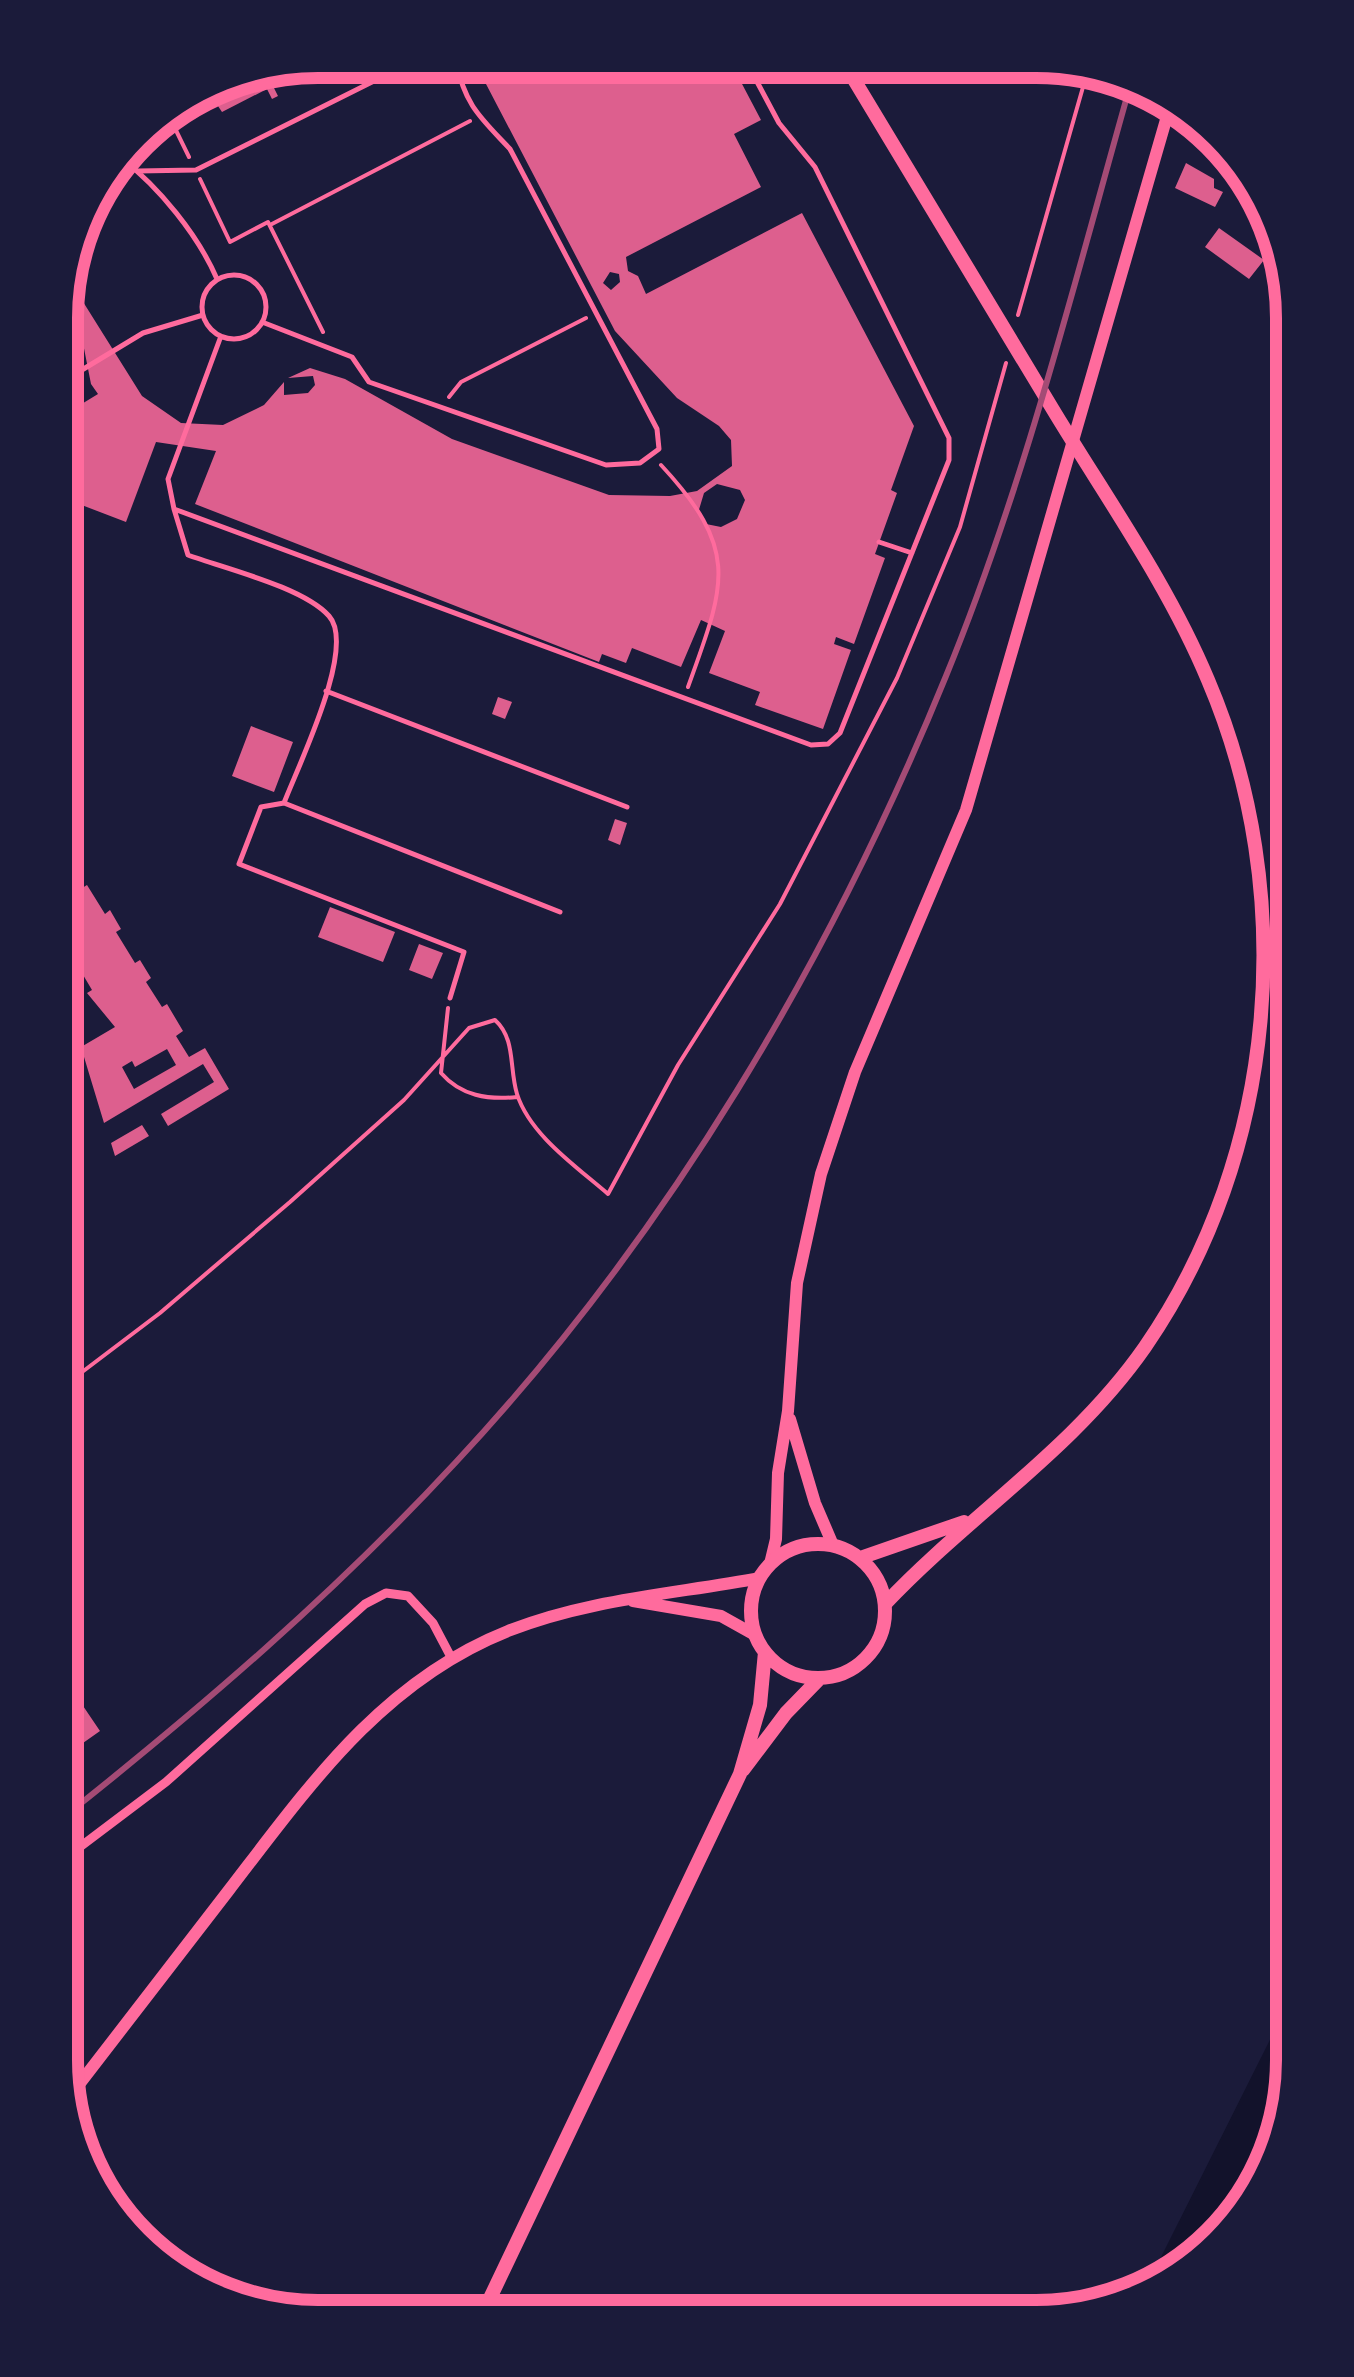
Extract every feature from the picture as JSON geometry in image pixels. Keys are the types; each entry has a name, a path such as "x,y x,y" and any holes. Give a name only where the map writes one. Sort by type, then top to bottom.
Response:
{"main road":[{"path":"853,78 1127,532 1208,678 1234,750 1253,828 1263,905 1258,1055 1214,1217 1145,1346 1048,1458 970,1520 885,1604"},
{"path":"770,1564 798,1282 832,1138 966,810 1167,116"},
{"path":"788,1411 815,1504 833,1545"},
{"path":"860,1558 970,1520"},
{"path":"833,1545 860,1558 881,1587 885,1604 879,1640 869,1655 838,1675 820,1678 790,1671 765,1652 755,1634 751,1606 760,1578 770,1564 799,1547 833,1545"},
{"path":"80,2084 337,1751 372,1716 452,1659 546,1617 625,1599 760,1578"},
{"path":"625,1599 720,1616 755,1634"},
{"path":"489,2300 740,1774 760,1705 765,1652"},
{"path":"740,1774 786,1713 820,1678"}],"street":[{"path":"78,1848 166,1782 365,1604 386,1593 408,1596 433,1623 452,1659"}],"lane":[{"path":"138,172 196,170 378,78"},
{"path":"262,322 352,356 369,382 606,466 640,462 659,449 656,429 510,150 478,116 459,78"},
{"path":"174,509 810,745 828,744 840,733 950,460 950,438 816,167 779,123 755,78"},
{"path":"131,166 188,231 217,279"},
{"path":"237,275 256,284 265,302 262,322 248,335 221,336 203,315 204,295 217,279 237,275"},
{"path":"78,372 143,333 203,315"},
{"path":"221,336 168,479 188,555 303,598 331,618 337,630 337,660 284,803"},
{"path":"880,542 912,553"},
{"path":"326,691 627,807"},
{"path":"450,998 464,952 240,864 261,807 284,803 560,912"}],"path":[{"path":"1014,332 1084,82"},
{"path":"174,125 230,242 478,116"},
{"path":"270,225 324,331 320,342"},
{"path":"444,409 460,382 595,313"},
{"path":"78,1375 160,1313 290,1202 438,1065 469,1028 495,1020 506,1030 518,1097 552,1145 608,1194 678,1065 780,904 897,678 960,528 1010,350"},
{"path":"650,454 712,530 720,564 712,621 684,699"},
{"path":"450,998 438,1065 449,1082 495,1100 518,1097"}],"shaded area":[{"path":"1276,2028 1272,2106 1264,2137 1244,2180 1227,2206 1195,2240 1156,2267"}],"building":[{"path":"483,78 739,78 761,120 734,134 761,187 626,257 628,271 638,276 646,294 802,213 914,426 891,490 897,493 875,554 885,558 854,644 836,637 834,644 851,650 823,729 755,705 760,692 709,673 725,631 701,620 681,667 632,648 626,663 602,654 599,662 195,504 216,451 156,442 126,522 78,507 78,406 98,394 91,384 78,325 79,296 142,396 181,423 223,425 264,405 284,382 284,395 308,393 315,385 313,376 288,378 310,368 345,379 452,439 609,495 670,496 697,491 732,466 731,440 719,426 677,398 615,331","holes":["610,272 619,274 620,282 611,290 603,283","717,484 740,490 745,500 737,519 721,527 706,524 698,513 704,493"]},
{"path":"276,81 273,86 278,96 272,99 267,89 222,112 215,101"},
{"path":"1186,163 1214,179 1214,188 1223,192 1215,207 1175,188"},
{"path":"1219,228 1264,260 1249,279 1205,247"},
{"path":"498,697 512,702 505,719 492,714"},
{"path":"251,726 293,742 274,792 232,776"},
{"path":"615,819 627,823 620,845 608,840"},
{"path":"87,885 105,914 110,910 121,929 116,932 135,963 140,960 151,978 146,982 162,1007 167,1004 183,1031 176,1036 189,1057 205,1048 229,1089 168,1126 161,1114 214,1082 203,1064 104,1123 81,1047 115,1027 87,993 92,990 78,966 78,891","holes":["167,1049 176,1065 134,1089 122,1067 132,1061 135,1067"]},
{"path":"330,907 395,932 383,962 318,937"},
{"path":"419,944 443,953 432,979 409,970"},
{"path":"142,1125 149,1136 115,1156 111,1143"},
{"path":"78,1698 100,1731 78,1747"}],"railway":[{"path":"78,1805 265,1649 363,1558 456,1462 533,1375 605,1284 737,1091 850,887 946,676 1024,458 1127,96"}]}
